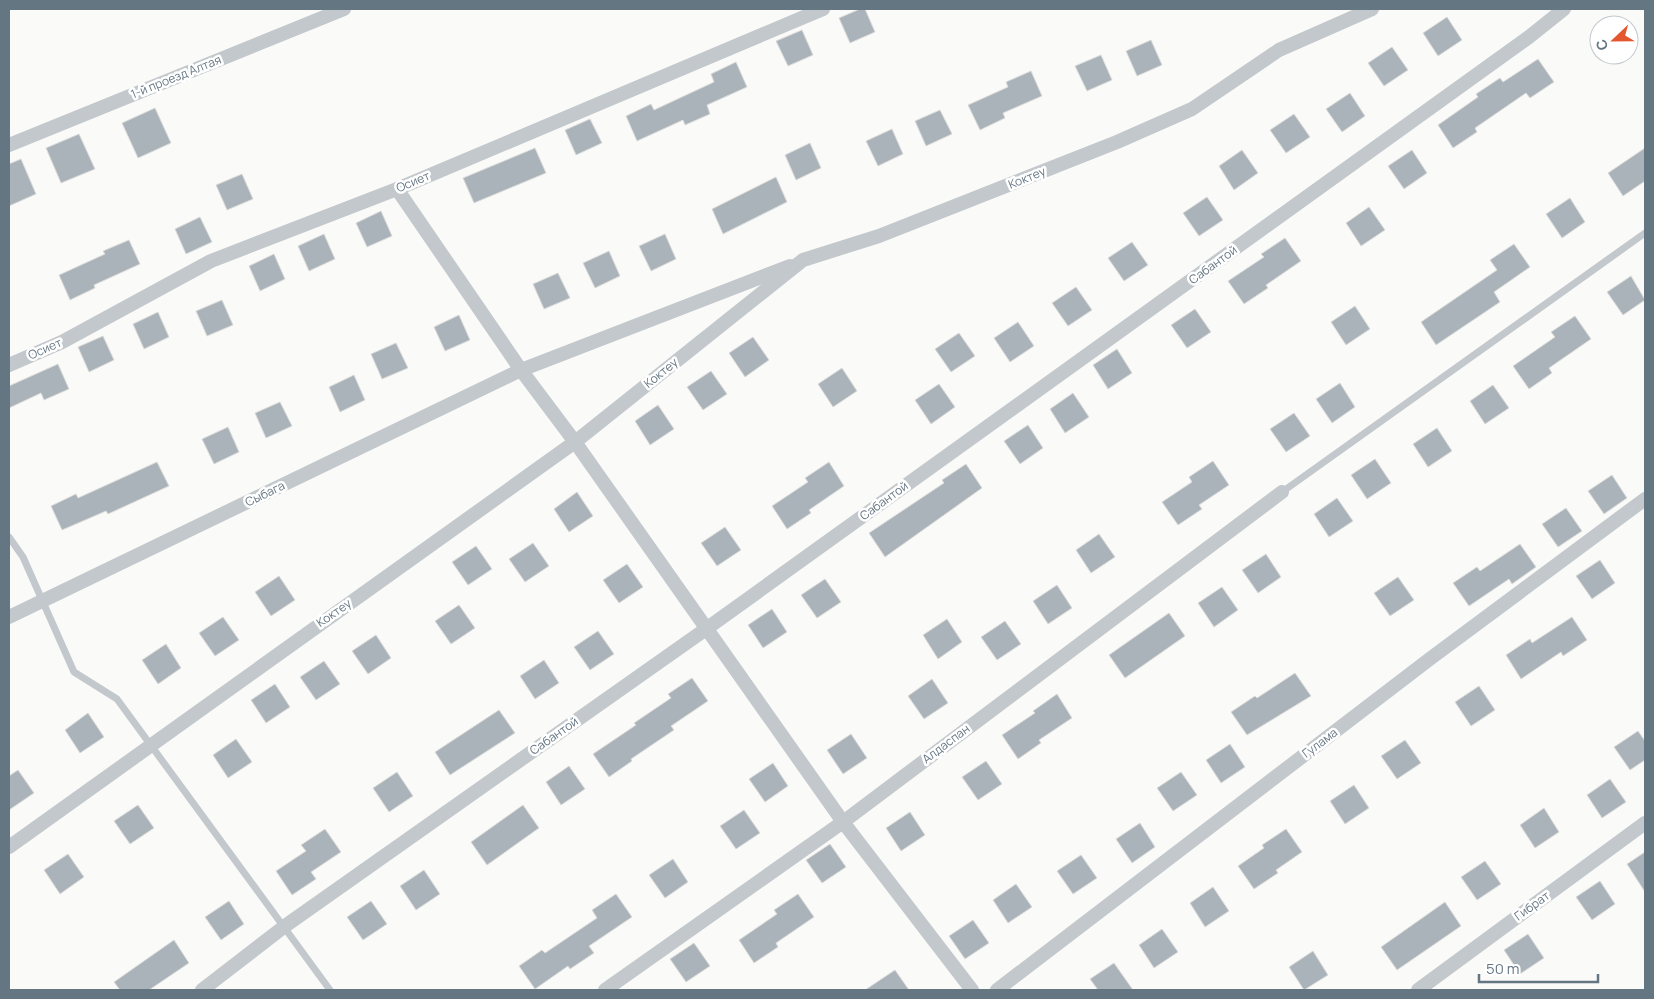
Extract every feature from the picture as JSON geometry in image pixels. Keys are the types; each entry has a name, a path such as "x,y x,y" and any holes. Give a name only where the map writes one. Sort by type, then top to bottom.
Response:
{"street":[{"name":"1-й проезд Алтая","path":"9,145 344,9"},
{"name":"Осиет","path":"9,365 62,342 211,260 397,189 823,9"},
{"name":"Коктеу","path":"9,847 575,442 803,260 879,236 1118,142 1192,109 1279,50 1372,9"},
{"name":"Сабантой","path":"202,990 285,926 706,629 1521,42 1564,9"},
{"path":"397,189 522,370 575,442 843,822 972,990"},
{"name":"Сыбага","path":"9,617 522,370 803,260"},
{"name":"Алдаспан","path":"605,990 843,822 1282,492"},
{"name":"Гулама","path":"997,990 1431,658 1645,498"},
{"name":"Гибрат","path":"1418,990 1645,823"}],"lane":[{"path":"1282,492 1645,233"},
{"path":"9,537 23,557 41,602 74,672 117,699 330,990"}],"building":[{"path":"860,9 865,9 875,32 850,43 839,18"},
{"path":"1447,17 1462,40 1438,56 1423,33"},
{"path":"802,30 813,55 788,66 776,41"},
{"path":"1151,40 1162,65 1137,76 1126,51"},
{"path":"1392,47 1408,70 1384,86 1368,63"},
{"path":"1101,55 1112,80 1087,91 1075,66"},
{"path":"1538,59 1554,82 1530,98 1526,93 1475,128 1477,132 1453,148 1438,125 1478,97 1476,94 1500,78 1503,82"},
{"path":"736,62 747,87 707,105 710,114 685,125 683,120 637,141 626,116 651,104 654,110 714,82 711,74"},
{"path":"1031,71 1042,96 1003,113 1005,118 980,130 968,105 1008,87 1006,82"},
{"path":"1350,93 1365,116 1342,132 1326,109"},
{"path":"155,108 171,143 138,158 122,123"},
{"path":"940,110 952,134 926,146 915,121"},
{"path":"1294,114 1310,137 1286,153 1270,130"},
{"path":"590,119 602,143 576,155 565,130"},
{"path":"892,129 903,154 878,166 866,141"},
{"path":"79,134 95,169 61,183 46,148"},
{"path":"810,143 821,168 796,180 785,155"},
{"path":"535,148 546,173 474,203 463,178"},
{"path":"1645,148 1645,181 1623,196 1608,173"},
{"path":"1242,150 1258,173 1234,190 1219,166"},
{"path":"1412,150 1427,173 1404,189 1388,166"},
{"path":"21,159 36,194 9,206 9,164"},
{"path":"242,174 253,199 227,210 216,185"},
{"path":"776,177 787,202 723,234 712,209"},
{"path":"1207,197 1223,220 1199,236 1183,213"},
{"path":"1570,198 1585,222 1562,238 1546,214"},
{"path":"1369,207 1385,230 1361,246 1346,223"},
{"path":"381,211 392,236 367,247 356,223"},
{"path":"200,217 212,242 186,254 175,229"},
{"path":"324,234 335,259 309,271 298,246"},
{"path":"665,234 676,259 651,271 639,246"},
{"path":"1285,238 1301,261 1266,285 1268,288 1244,304 1228,281 1264,257 1261,254"},
{"path":"129,240 140,264 94,285 95,288 70,300 59,275 105,254 103,251"},
{"path":"1132,242 1148,265 1124,281 1108,258"},
{"path":"1514,244 1530,267 1494,292 1500,302 1436,345 1421,322 1497,270 1490,260"},
{"path":"609,251 620,276 595,288 583,263"},
{"path":"274,254 285,279 260,291 249,266"},
{"path":"558,273 570,298 544,309 533,284"},
{"path":"1631,276 1645,300 1623,315 1607,292"},
{"path":"1076,287 1092,310 1068,326 1052,303"},
{"path":"222,300 233,325 207,336 196,311"},
{"path":"1355,306 1370,329 1346,345 1331,322"},
{"path":"1195,309 1211,332 1187,348 1171,325"},
{"path":"158,312 169,337 144,349 133,324"},
{"path":"459,315 470,340 445,351 434,327"},
{"path":"1575,316 1591,339 1549,368 1552,373 1529,389 1513,366 1555,337 1551,332"},
{"path":"1018,322 1034,346 1010,362 994,338"},
{"path":"959,333 975,356 951,372 935,349"},
{"path":"103,336 114,360 89,372 78,347"},
{"path":"753,337 769,360 745,377 729,353"},
{"path":"396,343 408,368 382,379 371,354"},
{"path":"1117,349 1132,373 1108,389 1093,365"},
{"path":"58,364 69,389 44,400 41,393 9,408 9,386"},
{"path":"842,368 857,391 833,407 818,384"},
{"path":"711,371 727,394 703,410 687,387"},
{"path":"354,375 365,400 340,412 329,387"},
{"path":"1340,383 1355,407 1332,423 1316,399"},
{"path":"939,384 955,407 931,424 915,400"},
{"path":"1493,385 1509,408 1485,424 1470,401"},
{"path":"1073,393 1089,417 1065,433 1050,409"},
{"path":"280,402 292,426 266,438 255,413"},
{"path":"658,405 674,429 650,445 635,421"},
{"path":"1294,413 1310,436 1286,452 1270,429"},
{"path":"1028,425 1043,448 1020,464 1004,441"},
{"path":"228,427 239,452 214,464 202,439"},
{"path":"1437,428 1452,451 1428,467 1413,444"},
{"path":"1375,459 1391,483 1367,499 1351,475"},
{"path":"1213,461 1229,485 1199,505 1202,509 1178,525 1162,502 1192,482 1189,477"},
{"path":"157,462 169,486 108,514 106,511 62,530 51,506 76,494 78,498"},
{"path":"829,462 844,486 809,510 811,513 787,529 772,506 808,482 805,478"},
{"path":"966,464 982,488 885,557 869,533 944,483 942,480"},
{"path":"1612,475 1627,498 1604,514 1588,491"},
{"path":"577,492 593,516 569,532 554,509"},
{"path":"1337,498 1353,521 1329,537 1314,514"},
{"path":"1566,508 1582,531 1558,547 1542,524"},
{"path":"725,527 741,550 717,566 701,543"},
{"path":"1099,534 1115,557 1091,573 1076,550"},
{"path":"533,543 549,566 525,582 509,559"},
{"path":"1520,544 1536,567 1512,584 1509,579 1469,606 1453,583 1477,567 1480,571"},
{"path":"476,546 492,569 468,585 452,562"},
{"path":"1266,554 1281,577 1258,593 1242,570"},
{"path":"1600,560 1615,583 1592,599 1576,576"},
{"path":"627,564 643,587 619,603 603,580"},
{"path":"279,576 295,600 271,616 255,592"},
{"path":"1398,577 1414,600 1390,616 1374,593"},
{"path":"825,579 841,602 817,618 801,595"},
{"path":"1057,585 1072,608 1048,624 1033,601"},
{"path":"1222,587 1238,610 1214,627 1198,603"},
{"path":"459,605 475,628 451,644 435,621"},
{"path":"772,609 787,632 763,648 748,625"},
{"path":"1169,613 1185,636 1125,678 1109,655"},
{"path":"223,617 239,640 215,656 199,633"},
{"path":"1572,617 1587,640 1563,656 1561,652 1521,679 1506,655 1530,639 1532,643"},
{"path":"947,619 962,642 938,659 923,635"},
{"path":"1005,621 1021,644 997,660 981,637"},
{"path":"598,631 614,654 590,670 574,647"},
{"path":"376,635 391,658 368,674 352,651"},
{"path":"166,644 181,668 158,684 142,660"},
{"path":"544,660 559,683 535,699 520,676"},
{"path":"324,661 340,684 316,700 300,677"},
{"path":"1295,673 1311,696 1247,735 1231,712 1255,696 1257,698"},
{"path":"692,678 708,701 671,726 674,730 631,759 632,761 609,777 593,754 636,725 634,723 671,698 668,694"},
{"path":"932,679 948,703 924,719 908,696"},
{"path":"275,684 290,707 266,723 251,700"},
{"path":"1479,686 1495,710 1471,726 1455,702"},
{"path":"1057,694 1072,718 1039,740 1041,743 1018,759 1002,735 1035,713 1033,711"},
{"path":"499,710 515,733 450,775 435,752"},
{"path":"88,713 104,737 80,753 65,730"},
{"path":"1638,731 1645,741 1645,760 1630,770 1614,747"},
{"path":"851,734 867,758 843,774 827,750"},
{"path":"236,739 252,762 228,778 213,755"},
{"path":"1405,740 1421,763 1397,779 1381,756"},
{"path":"1230,744 1245,767 1221,783 1206,760"},
{"path":"986,761 1002,784 978,800 962,777"},
{"path":"773,763 788,786 765,802 749,779"},
{"path":"569,766 585,789 561,805 546,782"},
{"path":"18,770 34,793 9,810 9,776"},
{"path":"397,772 413,796 389,812 373,788"},
{"path":"1181,772 1197,795 1173,811 1157,788"},
{"path":"1610,779 1626,802 1602,818 1587,795"},
{"path":"1354,785 1369,808 1345,824 1330,801"},
{"path":"138,805 154,828 130,844 114,821"},
{"path":"523,805 539,828 487,865 471,842"},
{"path":"1544,808 1559,832 1535,848 1520,825"},
{"path":"744,810 760,833 736,849 720,826"},
{"path":"910,812 925,835 901,851 886,828"},
{"path":"1140,823 1155,847 1132,863 1116,839"},
{"path":"325,829 341,852 311,872 316,879 292,895 276,871 306,851 301,845"},
{"path":"1286,829 1302,852 1276,870 1278,873 1254,889 1238,866 1264,848 1262,845"},
{"path":"830,844 846,867 822,883 806,860"},
{"path":"1645,852 1645,892 1627,864"},
{"path":"68,854 84,877 60,894 44,870"},
{"path":"1081,855 1097,878 1073,894 1057,871"},
{"path":"673,859 688,882 665,898 649,875"},
{"path":"1485,861 1501,884 1477,900 1461,877"},
{"path":"424,870 440,894 416,910 400,886"},
{"path":"1600,881 1615,904 1592,920 1576,897"},
{"path":"1016,884 1032,907 1008,923 993,900"},
{"path":"1213,887 1229,911 1205,927 1190,903"},
{"path":"616,894 632,917 589,946 594,953 570,969 568,966 535,989 519,966 542,950 545,953 597,918 592,910"},
{"path":"798,894 814,917 776,943 778,947 754,963 739,940 777,914 774,910"},
{"path":"229,901 244,924 221,940 205,917"},
{"path":"371,901 387,924 363,940 347,917"},
{"path":"1445,902 1461,926 1397,970 1381,947"},
{"path":"973,920 989,943 965,959 949,936"},
{"path":"1162,929 1178,952 1154,968 1139,945"},
{"path":"1528,934 1544,958 1520,974 1504,950"},
{"path":"174,940 189,963 149,990 120,990 114,982"},
{"path":"694,943 710,966 686,982 670,959"},
{"path":"1313,951 1328,975 1304,990 1289,967"},
{"path":"1114,963 1133,990 1098,990 1090,979"},
{"path":"895,970 909,990 865,990"}]}
